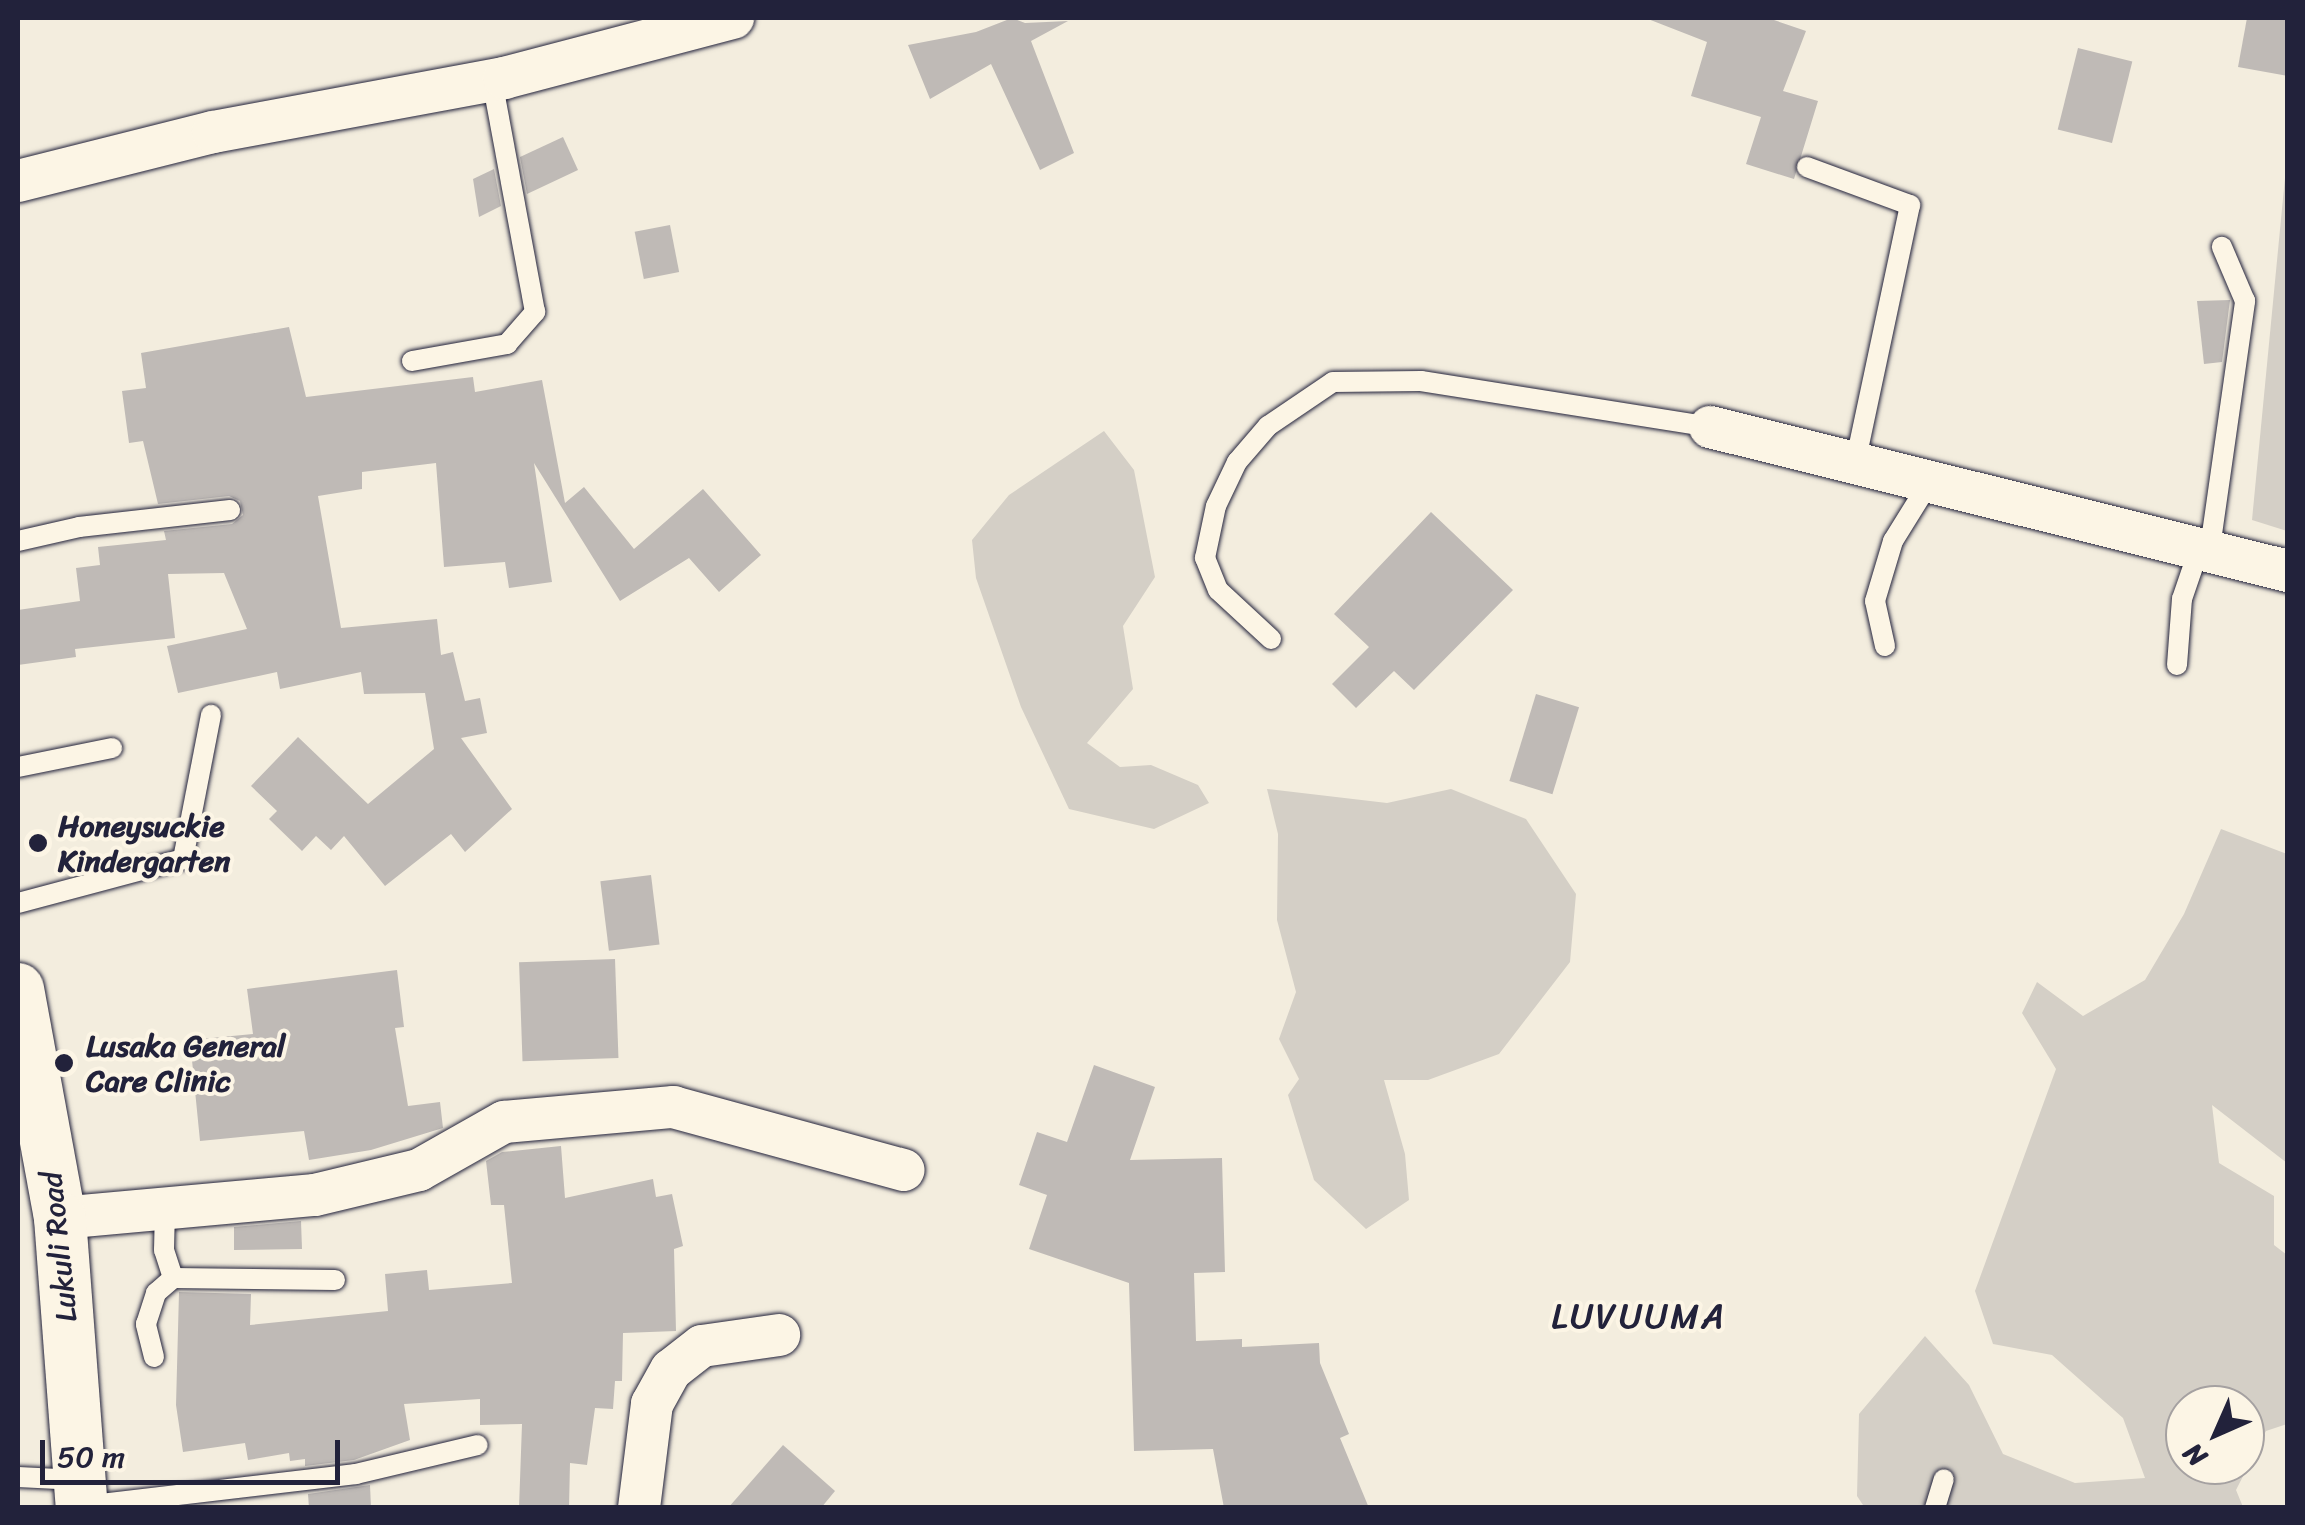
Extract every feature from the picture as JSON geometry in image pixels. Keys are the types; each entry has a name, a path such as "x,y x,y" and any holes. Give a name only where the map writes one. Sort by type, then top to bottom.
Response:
{"street":[{"path":"18,182 213,132 492,81 733,18"},
{"path":"1710,427 2203,553 2288,571"},
{"name":"Lukuli Road","path":"18,989 60,1218 81,1498"},
{"path":"60,1218 315,1195 419,1170 504,1122 673,1107 904,1170"},
{"path":"639,1508 652,1404 671,1370 702,1346 779,1334"}],"lane":[{"path":"412,361 507,344 535,312 492,81"},
{"path":"1807,167 1910,205 1855,464"},
{"path":"2177,665 2182,599 2203,553 2245,302 2222,247"},
{"path":"1271,639 1218,590 1205,558 1216,506 1237,462 1268,426 1333,382 1422,381 1710,427"},
{"path":"1885,646 1875,601 1893,541 1929,483"},
{"path":"18,541 79,527 230,510"},
{"path":"18,903 183,860 212,714"},
{"path":"18,767 112,748"},
{"path":"165,1208 164,1250 173,1278"},
{"path":"154,1357 146,1324 156,1292 173,1278 335,1280"},
{"path":"18,1477 81,1498 356,1474 478,1445"},
{"path":"1935,1508 1944,1479"}],"shaded area":[{"path":"2287,157 2288,531 2252,520"},
{"path":"1104,431 1134,470 1155,577 1123,626 1133,689 1087,743 1120,767 1151,765 1198,785 1209,803 1154,829 1069,809 1021,707 976,578 972,540 1009,495"},
{"path":"1267,789 1387,803 1451,789 1526,819 1576,894 1570,962 1499,1054 1428,1080 1384,1080 1405,1154 1409,1200 1366,1229 1314,1180 1288,1095 1299,1079 1279,1039 1296,992 1277,920 1278,834"},
{"path":"2221,829 2287,854 2287,1163 2212,1105 2219,1163 2274,1196 2274,1245 2287,1255 2287,1424 2265,1433 2265,1385 2165,1385 2165,1485 2239,1485 2236,1490 2243,1507 1865,1508 1857,1496 1859,1414 1925,1336 1969,1385 2003,1454 2075,1483 2145,1478 2123,1418 2052,1355 1993,1344 1975,1291 2056,1069 2022,1013 2037,982 2083,1016 2145,980 2184,914"}],"building":[{"path":"1012,18 1025,23 1068,21 1031,41 1074,153 1040,170 991,64 930,99 908,45 976,32"},
{"path":"1768,18 1806,31 1783,91 1818,101 1794,179 1746,164 1761,117 1691,96 1707,42 1648,19"},
{"path":"2247,18 2288,18 2288,76 2238,67"},
{"path":"2078,48 2132,62 2112,143 2058,130"},
{"path":"563,137 578,170 527,194 520,157"},
{"path":"494,169 501,206 479,217 473,179"},
{"path":"670,225 679,272 644,279 635,232"},
{"path":"2230,300 2222,362 2204,364 2197,301"},
{"path":"289,327 306,397 473,377 475,392 542,380 565,503 584,487 634,549 703,489 761,555 719,592 689,558 620,601 534,463 552,582 509,588 505,562 444,567 436,463 362,472 362,489 318,496 341,628 437,619 441,655 453,652 465,701 480,698 487,733 461,738 512,809 465,852 451,834 385,886 344,836 331,850 316,836 302,851 269,819 277,811 251,786 298,737 368,804 434,749 425,693 364,694 361,672 280,689 277,672 178,693 167,646 247,629 224,573 168,574 175,638 75,649 76,657 18,665 18,610 80,601 76,568 100,565 98,547 166,540 164,531 232,524 243,515 240,501 229,496 158,504 143,441 129,443 122,391 146,388 141,353"},
{"path":"1431,512 1513,590 1414,690 1394,671 1356,708 1332,684 1369,647 1334,614"},
{"path":"1536,694 1579,707 1552,794 1509,781"},
{"path":"651,875 660,944 609,951 600,881"},
{"path":"615,959 618,1058 523,1061 519,962"},
{"path":"397,970 404,1027 395,1028 408,1106 440,1102 443,1128 371,1150 309,1160 304,1131 200,1141 190,1040 253,1034 247,989"},
{"path":"1094,1065 1155,1087 1130,1160 1222,1158 1225,1272 1194,1273 1196,1341 1242,1339 1242,1347 1319,1343 1320,1363 1349,1434 1340,1438 1369,1508 1224,1508 1213,1449 1134,1451 1129,1283 1029,1249 1047,1195 1019,1185 1037,1132 1067,1142"},
{"path":"561,1146 565,1198 653,1179 656,1197 672,1194 683,1246 674,1249 676,1331 623,1333 622,1381 615,1381 613,1409 595,1408 587,1465 570,1463 569,1508 519,1508 522,1424 480,1425 480,1399 404,1404 410,1440 354,1460 305,1466 305,1459 290,1461 289,1453 248,1460 245,1443 183,1452 176,1405 179,1292 251,1294 250,1325 388,1311 385,1274 427,1270 429,1290 512,1283 504,1205 491,1205 486,1161 502,1152"},
{"path":"301,1221 302,1249 234,1250 234,1227"},
{"path":"783,1445 835,1491 821,1508 728,1508"},
{"path":"370,1485 371,1508 309,1508 308,1494"}],"place":[{"name":"Honeysuckie Kindergarten","path":"38,843"},
{"name":"Lusaka General Care Clinic","path":"64,1063"}],"district":[{"name":"LUVUUMA","path":"1639,1316"}]}
